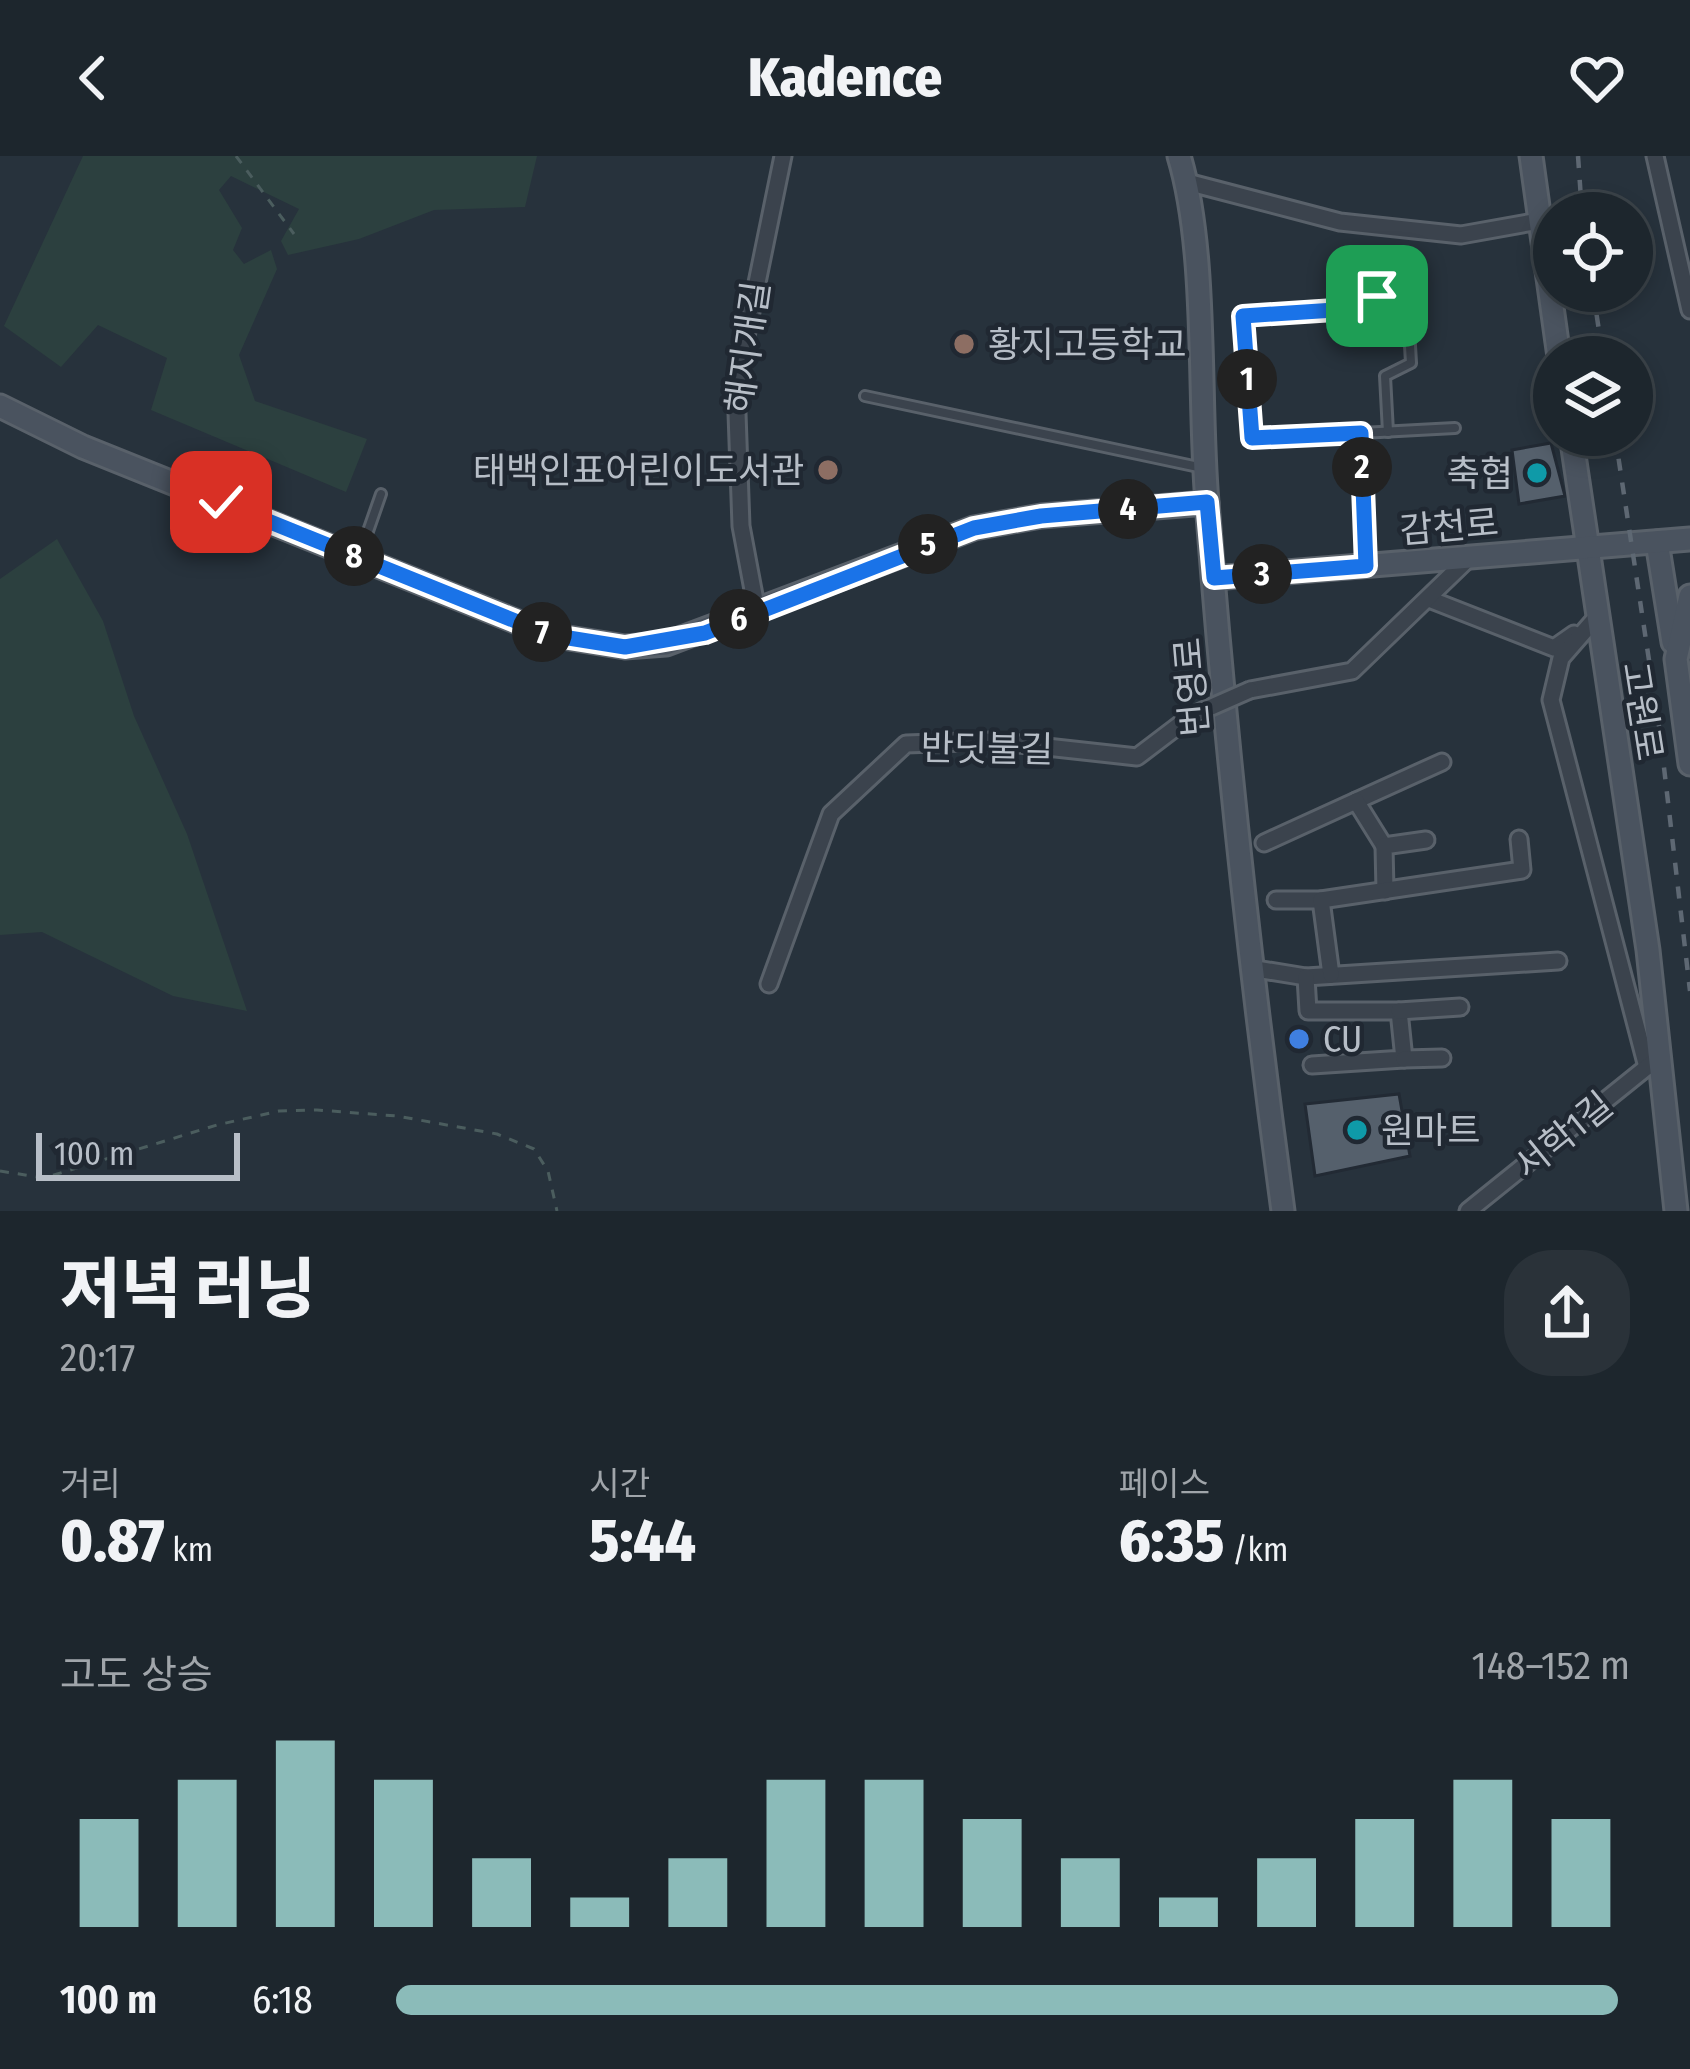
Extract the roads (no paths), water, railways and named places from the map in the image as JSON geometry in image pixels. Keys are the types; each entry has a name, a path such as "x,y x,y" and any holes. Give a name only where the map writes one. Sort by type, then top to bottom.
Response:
{"street":[{"name":"해지개길","path":"757,611 741,526 736,385 783,156"},
{"name":"번영로","path":"1179,156 1186,182 1204,468 1250,968 1283,1211"},
{"path":"1531,156 1535,192"},
{"path":"1655,156 1690,310"},
{"path":"1186,182 1340,222 1461,235 1533,222"},
{"path":"0,406 83,446 359,558 550,635 589,644 666,644 974,528 1041,516 1207,502"},
{"name":"고원로","path":"1574,456 1648,950 1653,1062 1676,1211"},
{"name":"감천로","path":"1214,578 1690,539"},
{"path":"1657,542 1690,764"},
{"path":"1470,557 1429,599 1554,648 1595,619"},
{"path":"1676,658 1690,596"},
{"name":"반딧불길","path":"769,984 830,814 906,744 992,741 1138,758 1191,716 1250,690 1352,671 1429,599"},
{"path":"1595,619 1561,658 1551,700 1653,1062"},
{"path":"1264,843 1442,762"},
{"path":"1356,800 1384,846 1385,891"},
{"path":"1276,900 1321,900 1522,870 1519,839"},
{"path":"1384,846 1426,840"},
{"path":"1321,900 1331,975"},
{"path":"1250,968 1306,976 1558,961"},
{"path":"1306,976 1308,1011 1460,1007"},
{"path":"1399,1011 1404,1059"},
{"path":"1312,1065 1442,1058"},
{"name":"서학1길","path":"1468,1211 1653,1062"}],"lane":[{"path":"1378,276 1406,275 1411,363 1385,376 1388,432"},
{"path":"1407,294 1377,296 1365,308 1243,316 1252,438 1455,428"},
{"path":"865,396 1204,468"},
{"path":"1361,433 1366,566"},
{"path":"359,558 381,494"}],"railway":[{"path":"1578,156 1581,192"},
{"path":"1596,312 1600,336"},
{"path":"1618,456 1660,733 1690,991"}],"place":[{"name":"황지고등학교","path":"964,344"},
{"name":"태백인표어린이도서관","path":"828,470"},
{"name":"축협","path":"1537,473"},
{"name":"CU","path":"1299,1039"},
{"name":"원마트","path":"1357,1130"}]}
